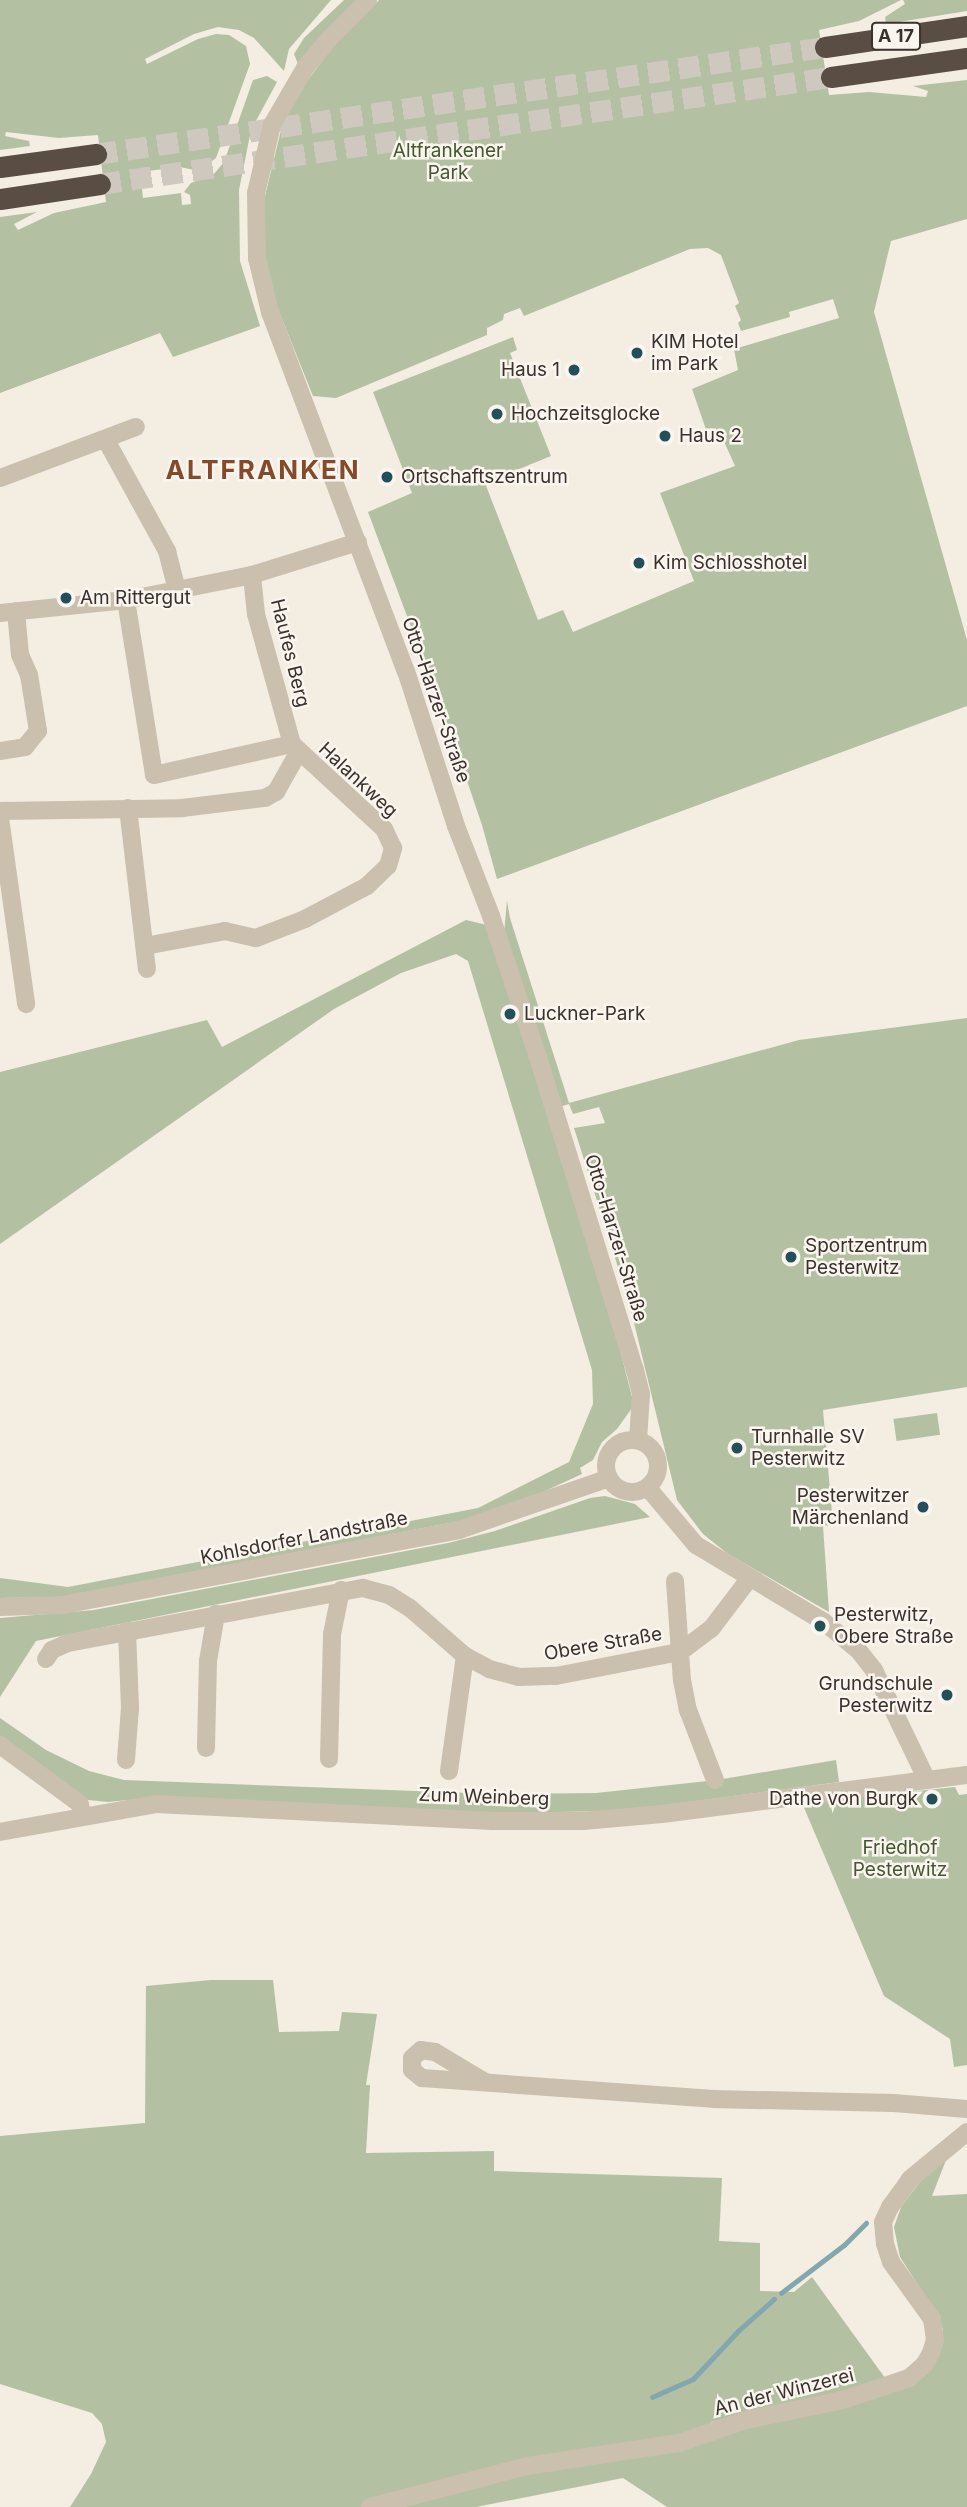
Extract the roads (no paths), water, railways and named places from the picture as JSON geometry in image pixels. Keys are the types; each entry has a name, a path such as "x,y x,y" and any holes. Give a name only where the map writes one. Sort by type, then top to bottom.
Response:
{"highway":[{"name":"A 17","path":"825,47 967,26"},
{"name":"A 17","path":"831,77 967,58"},
{"path":"0,167 96,154"},
{"path":"0,199 100,184"}],"street":[{"name":"Otto-Harzer-Straße","path":"368,0 330,37 283,103 272,125 262,159 255,208 257,258 264,292 407,671 456,826 491,916 626,1340 641,1394 638,1440"},
{"path":"0,478 136,427"},
{"path":"106,440 167,551 177,590"},
{"path":"0,751 25,747 37,731 29,675 8,612 127,600 252,575 358,542"},
{"name":"Haufes Berg","path":"252,575 256,614 295,749"},
{"path":"127,600 154,775 295,749"},
{"path":"0,811 226,805 265,798 276,792 295,749"},
{"name":"Halankweg","path":"145,946 225,931 256,938 305,919 366,886 388,866 393,849 383,829 295,749"},
{"path":"128,808 147,969"},
{"path":"0,818 26,1004"},
{"path":"638,1440 646,1444 657,1457 658,1474 648,1488 626,1492 608,1478 606,1461 614,1447 621,1442 638,1440"},
{"name":"Kohlsdorfer Landstraße","path":"0,1607 63,1605 460,1530 608,1478"},
{"path":"648,1488 696,1545 824,1622 859,1651 874,1670 926,1778"},
{"name":"Obere Straße","path":"47,1659 51,1650 68,1643 363,1588 389,1595 410,1608 465,1656 489,1669 519,1677 556,1676 680,1652 711,1629 749,1579"},
{"path":"675,1581 680,1652 688,1710 715,1780"},
{"path":"329,1759 332,1634 341,1590"},
{"path":"206,1748 208,1661 216,1614"},
{"path":"127,1631 130,1708 127,1760"},
{"path":"449,1771 465,1656"},
{"path":"0,1745 80,1804 82,1816"},
{"name":"Zum Weinberg","path":"0,1832 156,1804 493,1821 583,1821 662,1814 926,1778 967,1775"},
{"path":"485,2082 712,2099 894,2103 967,2109"},
{"name":"An der Winzerei","path":"370,2507 515,2469 678,2442 746,2420 843,2400 909,2378 924,2365 931,2353 934,2340 932,2319 891,2262 885,2244 883,2222 910,2179 967,2132"}],"waterway":[{"path":"781,2293 844,2245 866,2223"},
{"path":"652,2397 693,2379 738,2331 774,2299"}],"tunnel":[{"path":"96,154 825,47"},
{"path":"100,184 831,77"}],"place":[{"name":"KIM Hotel im Park","path":"637,353"},
{"name":"Haus 1","path":"574,370"},
{"name":"Hochzeitsglocke","path":"497,414"},
{"name":"Haus 2","path":"665,436"},
{"name":"Ortschaftszentrum","path":"387,477"},
{"name":"Kim Schlosshotel","path":"639,563"},
{"name":"Am Rittergut","path":"66,598"},
{"name":"Luckner-Park","path":"510,1014"},
{"name":"Sportzentrum Pesterwitz","path":"791,1257"},
{"name":"Turnhalle SV Pesterwitz","path":"737,1448"},
{"name":"Pesterwitzer Märchenland","path":"923,1507"},
{"name":"Pesterwitz, Obere Straße","path":"820,1626"},
{"name":"Grundschule Pesterwitz","path":"947,1695"},
{"name":"Dathe von Burgk","path":"932,1799"}],"district":[{"name":"ALTFRANKEN","path":"263,470"}],"park label":[{"name":"Altfrankener Park","path":"448,162"},
{"name":"Friedhof Pesterwitz","path":"900,1859"}]}
